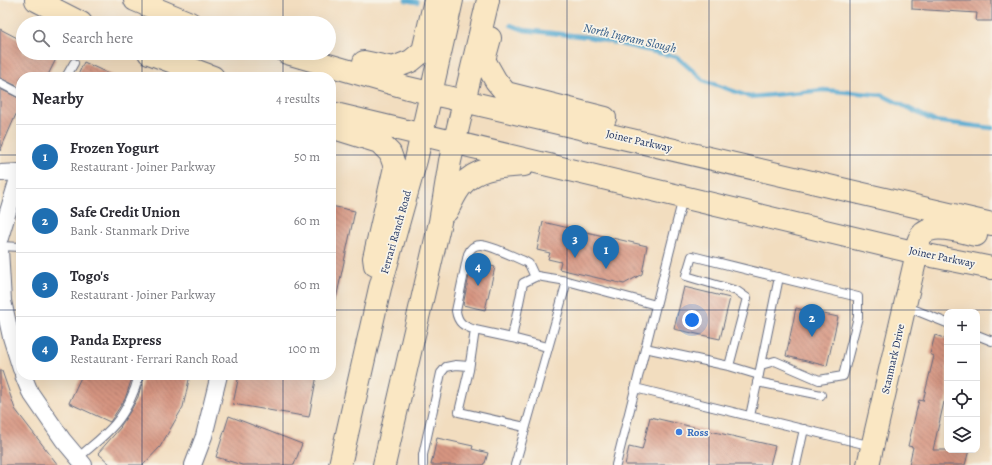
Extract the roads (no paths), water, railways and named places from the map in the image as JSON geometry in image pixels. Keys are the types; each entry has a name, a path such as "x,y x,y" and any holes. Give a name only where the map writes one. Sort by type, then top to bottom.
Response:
{"main road":[{"path":"36,0 67,16"},
{"path":"135,0 173,16"},
{"path":"336,56 393,68 411,61 424,51 435,0"},
{"name":"Ferrari Ranch Road","path":"340,465 380,288 415,163 452,0"},
{"path":"384,465 440,222 454,142 488,0"},
{"path":"499,0 484,60 496,81 506,93 654,130 677,150"},
{"path":"167,60 198,72"},
{"name":"Joiner Parkway","path":"311,60 408,88 992,224"},
{"name":"Joiner Parkway","path":"336,114 917,253 992,268"},
{"path":"336,129 380,142 390,153 395,167 374,258 380,288"},
{"path":"440,222 462,184 475,174 490,168 542,163"},
{"name":"Stanmark Drive","path":"870,455 917,253 919,237 925,231 932,228 950,230 992,239"}],"street":[{"path":"0,173 16,171"},
{"path":"0,238 16,187"},
{"path":"0,248 3,301 16,353"},
{"path":"25,380 30,392 63,440 81,462"},
{"path":"193,465 204,436 219,380"}],"lane":[{"path":"69,72 74,64"},
{"path":"0,83 16,91"},
{"path":"616,465 683,196"},
{"path":"535,277 529,264 524,261 484,245 477,245 470,249 468,254 456,311 457,318 462,325 476,330 548,347"},
{"path":"0,248 16,247"},
{"path":"729,366 747,298 737,290 686,276 692,256 858,298 858,318 843,376 819,380 775,361 761,365"},
{"path":"512,338 523,283 537,276 567,281 656,305"},
{"path":"750,416 779,277"},
{"path":"515,465 567,281"},
{"path":"905,306 944,322"},
{"path":"476,330 458,412 525,428"},
{"path":"980,336 992,341"},
{"path":"645,348 729,366 758,378 821,395"},
{"path":"423,465 423,455 441,373 446,367 456,365 469,366"},
{"path":"81,462 114,425 129,402 138,380"},
{"path":"635,388 804,429 870,455"},
{"path":"796,465 804,429"}],"waterway":[{"name":"North Ingram Slough","path":"406,0 417,2"},
{"name":"North Ingram Slough","path":"511,25 524,30 589,37 677,57 703,80 750,97 824,90 882,95 934,121 992,128"}],"place":[{"name":"Togo's","path":"575,258"},
{"name":"Frozen Yogurt","path":"606,269"},
{"name":"Panda Express","path":"478,286"},
{"name":"Safe Credit Union","path":"812,337"},
{"name":"Ross","path":"679,432"}]}
